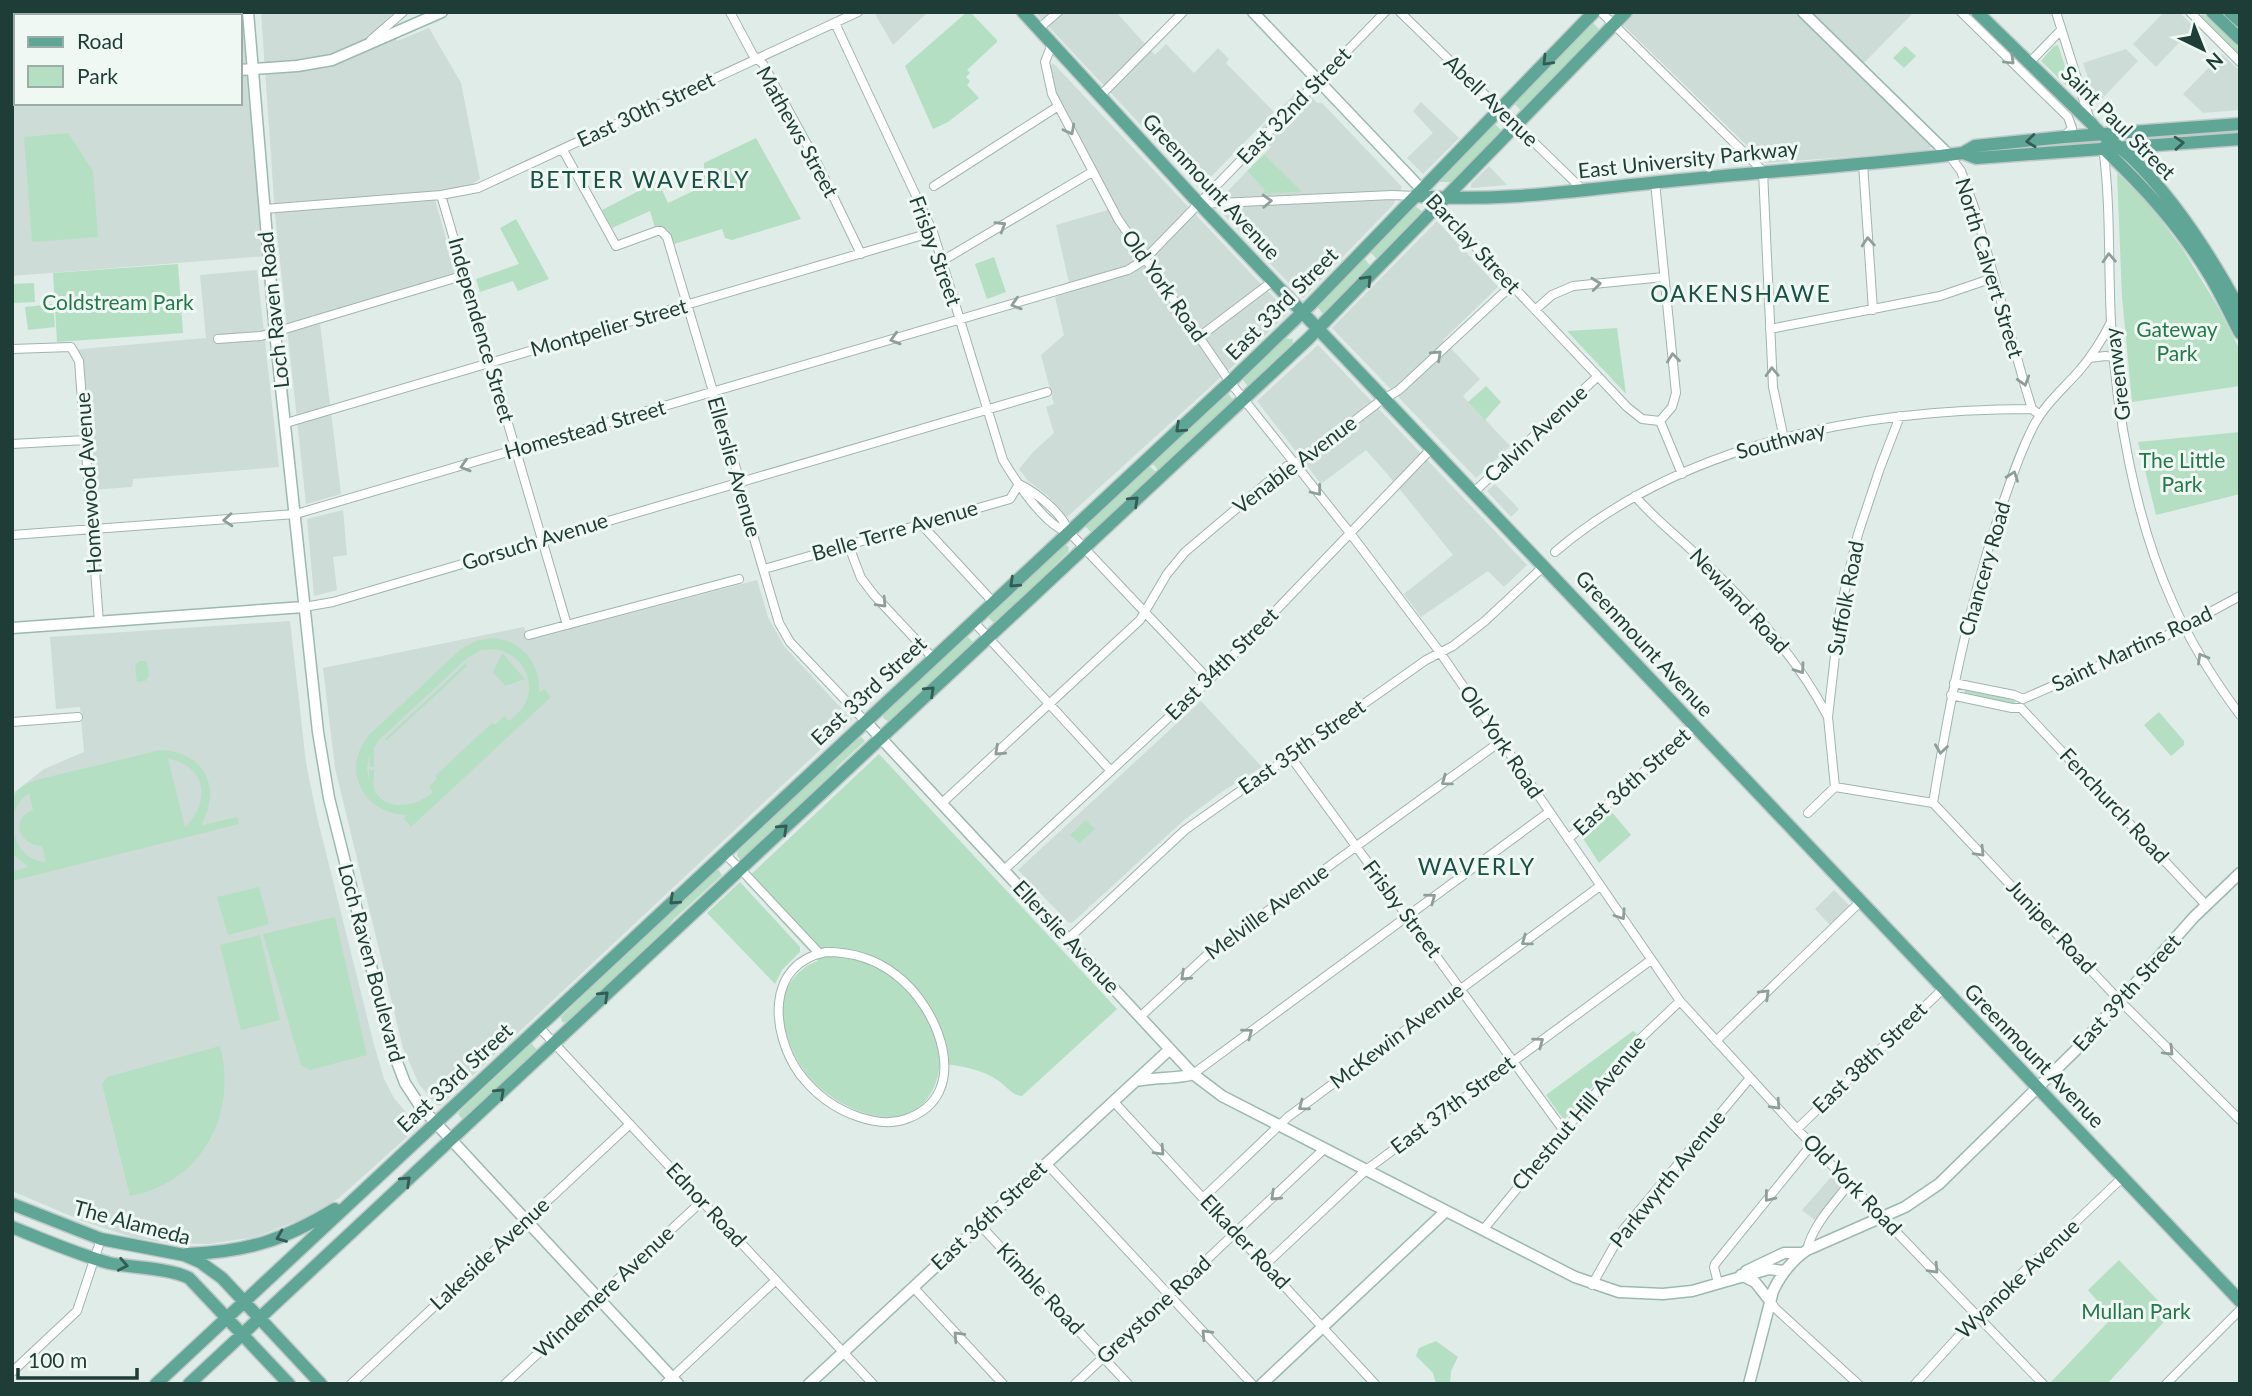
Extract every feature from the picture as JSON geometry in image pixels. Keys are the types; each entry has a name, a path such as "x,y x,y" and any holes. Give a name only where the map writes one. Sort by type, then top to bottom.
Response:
{"main road":[{"name":"Greenmount Avenue","path":"1023,12 1199,204 2240,1301"},
{"name":"East 33rd Street","path":"189,1384 1319,329 1430,198 1500,110 1594,12"},
{"name":"East 33rd Street","path":"156,1384 1303,312 1430,198 1517,125 1626,12"},
{"name":"Saint Paul Street","path":"1977,12 2091,123 2099,134 2133,158 2193,233 2240,310"},
{"path":"2212,12 2240,39"},
{"path":"2230,12 2240,21"},
{"name":"East University Parkway","path":"1430,198 1478,198 1583,190 1949,155 1963,153 1975,146 2064,137 2240,124"},
{"name":"East University Parkway","path":"1963,153 1976,158 2240,139"},
{"name":"Saint Paul Street","path":"2103,148 2146,191 2188,243 2209,274 2240,333"},
{"path":"184,1255 225,1252 260,1245 304,1227 361,1191"},
{"name":"The Alameda","path":"12,1204 101,1239 184,1255 216,1273 321,1384"},
{"name":"The Alameda","path":"12,1227 95,1259 181,1274 195,1284 289,1384"}],"street":[{"name":"Loch Raven Road","path":"248,12 275,332 304,607"},
{"path":"368,44 403,12"},
{"path":"242,70 318,64 332,60 442,12"},
{"name":"Mathews Street","path":"730,12 757,59 763,64 815,159 861,254"},
{"name":"East 30th Street","path":"264,209 441,195 478,188 858,12"},
{"path":"1038,29 1058,12"},
{"path":"1100,96 1183,12"},
{"name":"Barclay Street","path":"1253,12 1597,377 1636,415 1648,421 1660,421"},
{"name":"East 32nd Street","path":"1144,260 1385,12"},
{"name":"Abell Avenue","path":"1400,12 1583,190"},
{"path":"1601,12 1763,171 1773,387 1784,439"},
{"name":"North Calvert Street","path":"1802,12 1959,167 2036,412"},
{"name":"Saint Paul Street","path":"1961,12 2068,117 2072,128 2064,137"},
{"path":"2056,12 2091,123"},
{"path":"2190,12 2240,62"},
{"name":"Frisby Street","path":"835,23 933,232 1003,460 1019,484 1043,500 1066,524 1069,532 1209,680"},
{"path":"2029,63 2061,30"},
{"name":"Old York Road","path":"1052,44 1045,62 1057,107 1113,212 1144,260 1230,382 1350,533 1439,652 1679,1001 1797,1129 2043,1384"},
{"path":"934,186 1057,107"},
{"name":"Greenway","path":"2099,134 2103,148 2114,357 2126,436 2146,528 2161,573 2185,627 2240,715"},
{"name":"Ellerslie Avenue","path":"563,150 616,246 661,231 667,237 779,623 790,642 1193,1073 1222,1096 1278,1126 1592,1284 1619,1292 1649,1295 1677,1293 1773,1268 1784,1271"},
{"path":"1863,164 1873,310"},
{"path":"942,261 1092,172"},
{"path":"1655,182 1676,393 1672,407 1660,421 1682,474"},
{"name":"Independence Street","path":"441,195 567,625"},
{"path":"1199,204 1392,195 1430,198"},
{"name":"Montpelier Street","path":"286,423 933,232"},
{"name":"Homestead Street","path":"12,535 296,514 1119,273 1144,260"},
{"path":"218,339 261,336 465,275"},
{"path":"1535,310 1552,295 1573,286 1664,277"},
{"path":"1770,329 1940,296 1993,278"},
{"path":"1199,337 1273,281"},
{"name":"Venable Avenue","path":"942,803 1140,620 1172,566 1185,552 1287,466 1304,458 1399,390 1512,285"},
{"name":"Chancery Road","path":"1933,803 1951,695 1986,555 2036,412 2090,358 2111,323"},
{"name":"Homewood Avenue","path":"12,349 71,347 79,361 99,622"},
{"path":"2090,358 2114,357"},
{"name":"Calvin Avenue","path":"1474,492 1597,377"},
{"name":"Gorsuch Avenue","path":"12,628 304,607 333,602 1047,392"},
{"name":"Southway","path":"1555,552 1588,526 1635,496 1733,454 1784,439 1836,426 1900,416 1984,408 2036,412"},
{"name":"Suffolk Road","path":"1835,787 1828,717 1840,611 1872,489 1900,416"},
{"path":"12,444 86,440"},
{"name":"East 34th Street","path":"1004,870 1209,680 1432,448"},
{"name":"Belle Terre Avenue","path":"764,569 1010,499 1019,484"},
{"name":"Newland Road","path":"1635,496 1720,577 1757,617 1796,664 1828,717"},
{"path":"921,524 993,602"},
{"path":"848,544 861,578 933,658"},
{"name":"East 35th Street","path":"1068,939 1185,830 1439,652 1453,646 1485,621 1544,566"},
{"path":"529,635 739,579"},
{"name":"Saint Martins Road","path":"2022,704 2185,627 2240,596"},
{"name":"Loch Raven Boulevard","path":"304,607 314,704 325,775 391,1046 408,1089 450,1140 671,1382"},
{"path":"972,621 1111,771"},
{"path":"1951,695 2012,708 2022,704 2014,695 1954,683"},
{"name":"Fenchurch Road","path":"2022,704 2206,905"},
{"path":"12,722 78,717"},
{"name":"East 36th Street","path":"1568,839 1695,726"},
{"name":"Melville Avenue","path":"1140,1017 1207,955 1501,741"},
{"name":"Frisby Street","path":"1290,756 1564,1131"},
{"path":"1808,813 1835,787 1933,803"},
{"name":"Juniper Road","path":"1933,803 2121,1002 2238,1114"},
{"name":"East 36th Street","path":"1193,1073 1549,812"},
{"path":"724,853 819,953 844,953 873,961 900,978 926,1008 940,1040 945,1070 935,1097 921,1112 904,1120 888,1123 861,1118 829,1102 798,1072 782,1038 778,1004 781,990 790,973 819,953"},
{"name":"East 39th Street","path":"1884,1217 1931,1191 2039,1088 2121,1002 2206,905 2240,873"},
{"name":"McKewin Avenue","path":"1204,1197 1278,1126 1600,886"},
{"path":"1716,1041 1861,901"},
{"name":"East 37th Street","path":"1266,1264 1366,1170 1651,960"},
{"name":"East 38th Street","path":"1797,1129 1944,988"},
{"name":"Chestnut Hill Avenue","path":"1483,1230 1646,1032 1679,1001"},
{"name":"Ednor Road","path":"538,1026 873,1384"},
{"name":"East 36th Street","path":"809,1384 1170,1049"},
{"path":"1134,1081 1193,1073"},
{"name":"Parkwyrth Avenue","path":"1592,1284 1623,1230 1750,1078"},
{"name":"Elkader Road","path":"1113,1101 1375,1384"},
{"name":"Lakeside Avenue","path":"351,1384 630,1124"},
{"name":"East 38th Street","path":"1718,1283 1715,1264 1812,1144"},
{"name":"Greystone Road","path":"1075,1384 1324,1149"},
{"path":"1046,1163 1252,1384"},
{"name":"Wyanoke Avenue","path":"1914,1384 1977,1316 2123,1177"},
{"path":"1749,1384 1770,1301 1784,1271 1805,1251 1817,1227 1850,1183"},
{"name":"Windemere Avenue","path":"505,1384 702,1201"},
{"path":"1262,1384 1446,1211"},
{"path":"1858,1384 1776,1309 1755,1282 1741,1275 1784,1253 1805,1251 1884,1217"},
{"name":"Kimble Road","path":"980,1225 1128,1384"},
{"path":"12,1373 75,1314 101,1239"},
{"path":"671,1382 776,1280"},
{"path":"913,1287 1003,1384"},
{"path":"2166,1384 2240,1310"}],"shaded area":[{"path":"12,12 245,12 267,256 12,276"},
{"path":"261,12 394,12 387,19 397,41 429,28 461,83 480,179 466,187 433,193 456,273 319,315 341,494 306,504 275,214"},
{"path":"874,12 928,12 893,45"},
{"path":"1035,12 1116,12 1155,55 1166,44 1194,73 1218,48 1229,59 1226,63 1274,112 1200,188"},
{"path":"1636,12 1914,12 1856,71 1931,146 1929,151 1765,163 1623,25"},
{"path":"2164,12 2179,12 2194,27 2156,67 2133,44"},
{"path":"2126,49 2138,61 2097,104 2083,63"},
{"path":"2222,54 2240,71 2240,110 2203,113 2183,94"},
{"path":"1053,63 1288,313 1067,517 1047,495 1028,481 1019,469 1054,433 1046,407 1054,404 1041,355 1064,335 1055,297 1071,292 1056,225 1115,208 1053,89 1049,67"},
{"path":"1302,87 1317,103 1322,103 1402,187 1393,205 1303,298 1220,211 1226,193 1247,171 1266,190 1263,193 1300,192 1264,154 1271,147 1257,132"},
{"path":"1421,102 1459,138 1423,174 1407,158 1433,133 1413,111"},
{"path":"1489,166 1507,185 1471,188 1471,184"},
{"path":"1437,221 1498,287 1443,340 1480,379 1463,396 1510,446 1476,478 1332,328"},
{"path":"257,270 279,467 133,479 132,487 88,490 81,381 71,350 206,338 200,275"},
{"path":"1318,345 1527,565 1504,587 1488,571 1421,617 1404,594 1453,555 1366,450 1321,484 1257,401"},
{"path":"1495,484 1519,509 1511,517 1487,491"},
{"path":"343,510 347,555 333,557 337,590 314,596 307,519"},
{"path":"757,580 768,617 784,646 852,720 440,1106 436,1105 419,1084 403,1048 335,768 323,668 524,627 529,640"},
{"path":"290,621 306,763 373,1041 384,1079 394,1098 418,1127 339,1198 305,1218 256,1237 208,1244 169,1243 135,1238 85,1222 12,1191 12,794 44,769 84,752 80,707 56,709 50,637"},
{"path":"1201,701 1262,767 1184,820 1072,923 1068,922 1018,870"},
{"path":"1834,890 1850,906 1830,925 1815,909"},
{"path":"1832,1176 1843,1186 1816,1221 1802,1210"}],"green space":[{"path":"970,12 997,42 967,70 970,73 966,77 970,81 967,85 979,98 948,122 933,129 905,66"},
{"path":"2203,14 2240,49 2240,57 2199,16"},
{"path":"1591,21 1601,31 1522,112 1513,102"},
{"path":"2058,45 2070,82 2067,86 2041,61"},
{"path":"1905,46 1916,56 1904,68 1893,58"},
{"path":"1493,122 1503,132 1455,182 1440,182 1438,180"},
{"path":"68,133 93,171 98,237 32,242 24,137"},
{"path":"756,138 801,219 732,240 725,238 722,229 674,244 668,230 655,228 650,211 612,228 602,210 658,181 668,203 704,186 704,163"},
{"path":"1264,154 1301,192 1262,194 1265,190 1247,171"},
{"name":"Gateway Park","path":"2117,173 2147,202 2182,248 2218,307 2240,350 2240,386 2132,402 2122,297"},
{"path":"1414,205 1424,213 1379,261 1369,251"},
{"path":"516,219 549,279 518,291 513,281 480,292 476,279 519,264 500,228"},
{"path":"994,257 1006,292 987,299 975,264"},
{"path":"1364,258 1372,268 1327,315 1323,314 1316,305"},
{"name":"Coldstream Park","path":"178,264 183,333 57,342 53,273"},
{"path":"34,283 35,302 12,303 12,284"},
{"path":"53,304 55,327 28,330 25,307"},
{"path":"1617,328 1626,394 1567,331"},
{"path":"1282,338 1293,339 1292,348 1249,388 1241,377"},
{"path":"1486,386 1501,402 1485,420 1468,402"},
{"path":"1226,391 1235,402 1160,472 1150,461"},
{"name":"The Little Park","path":"2240,432 2240,494 2156,515 2138,442"},
{"path":"1147,464 1158,474 1093,534 1083,524"},
{"path":"1063,543 1069,547 1068,552 996,625 986,615"},
{"path":"965,634 975,644 890,722 884,719 882,714"},
{"path":"492,638 521,648 537,672 539,693 544,689 551,697 411,827 404,819 407,815 391,813 378,807 360,787 357,761 361,747 370,734 461,649 476,641","holes":["495,649 519,662 528,677 528,695 522,709 509,721 504,716 495,725 492,723 435,776 437,779 429,787 433,792 427,797 404,805 396,805 382,799 374,788 374,770 369,770 369,780 367,769 369,755 370,767 374,767 374,748 378,741 466,659 481,650"]},
{"path":"502,653 525,679 505,686 493,672"},
{"path":"139,661 147,661 149,676 145,681 137,682 135,666"},
{"path":"465,664 467,666 386,741 385,739"},
{"path":"1967,688 2016,701 2012,705 1965,695"},
{"path":"2159,712 2184,741 2184,745 2171,756 2144,725"},
{"path":"861,737 865,741 831,776 743,859 737,856 738,851 813,777"},
{"path":"161,750 176,752 198,764 205,773 210,796 203,825 237,817 239,824 12,881 12,872 28,867 12,853 12,824 22,850 32,858 46,862 42,846 27,841 20,831 21,819 33,810 29,793 18,804 12,818 17,792 25,785","holes":["168,759 191,769 201,786 199,807 185,827"]},
{"path":"879,754 1117,1009 1022,1096 1013,1093 986,1074 940,1063 933,1089 921,1106 905,1115 886,1117 845,1105 809,1077 797,1060 785,1029 785,994 799,972 818,961 744,881"},
{"path":"1611,811 1631,835 1599,863 1582,837"},
{"path":"1086,820 1095,829 1079,843 1070,835"},
{"path":"717,868 722,875 673,920 661,936 567,1023 562,1022 561,1017 587,992 597,977"},
{"path":"740,882 800,947 800,952 782,970 775,984 707,913"},
{"path":"259,887 269,924 228,935 217,897"},
{"path":"335,917 367,1055 310,1070 301,1065 263,934"},
{"path":"260,935 280,1020 241,1030 220,945"},
{"path":"1633,1031 1637,1034 1564,1120 1546,1095"},
{"path":"529,1041 538,1051 464,1121 458,1114 461,1110 513,1061"},
{"path":"220,1046 224,1096 209,1142 195,1161 177,1177 155,1189 130,1196 102,1084 107,1077"},
{"name":"Mullan Park","path":"2119,1260 2171,1314 2107,1384 2052,1384 2112,1318 2088,1290"},
{"path":"1436,1341 1458,1357 1451,1371 1450,1384 1436,1384 1433,1373 1416,1356 1419,1348"}],"district":[{"name":"BETTER WAVERLY","path":"640,180"},
{"name":"OAKENSHAWE","path":"1741,294"},
{"name":"WAVERLY","path":"1477,867"}]}
